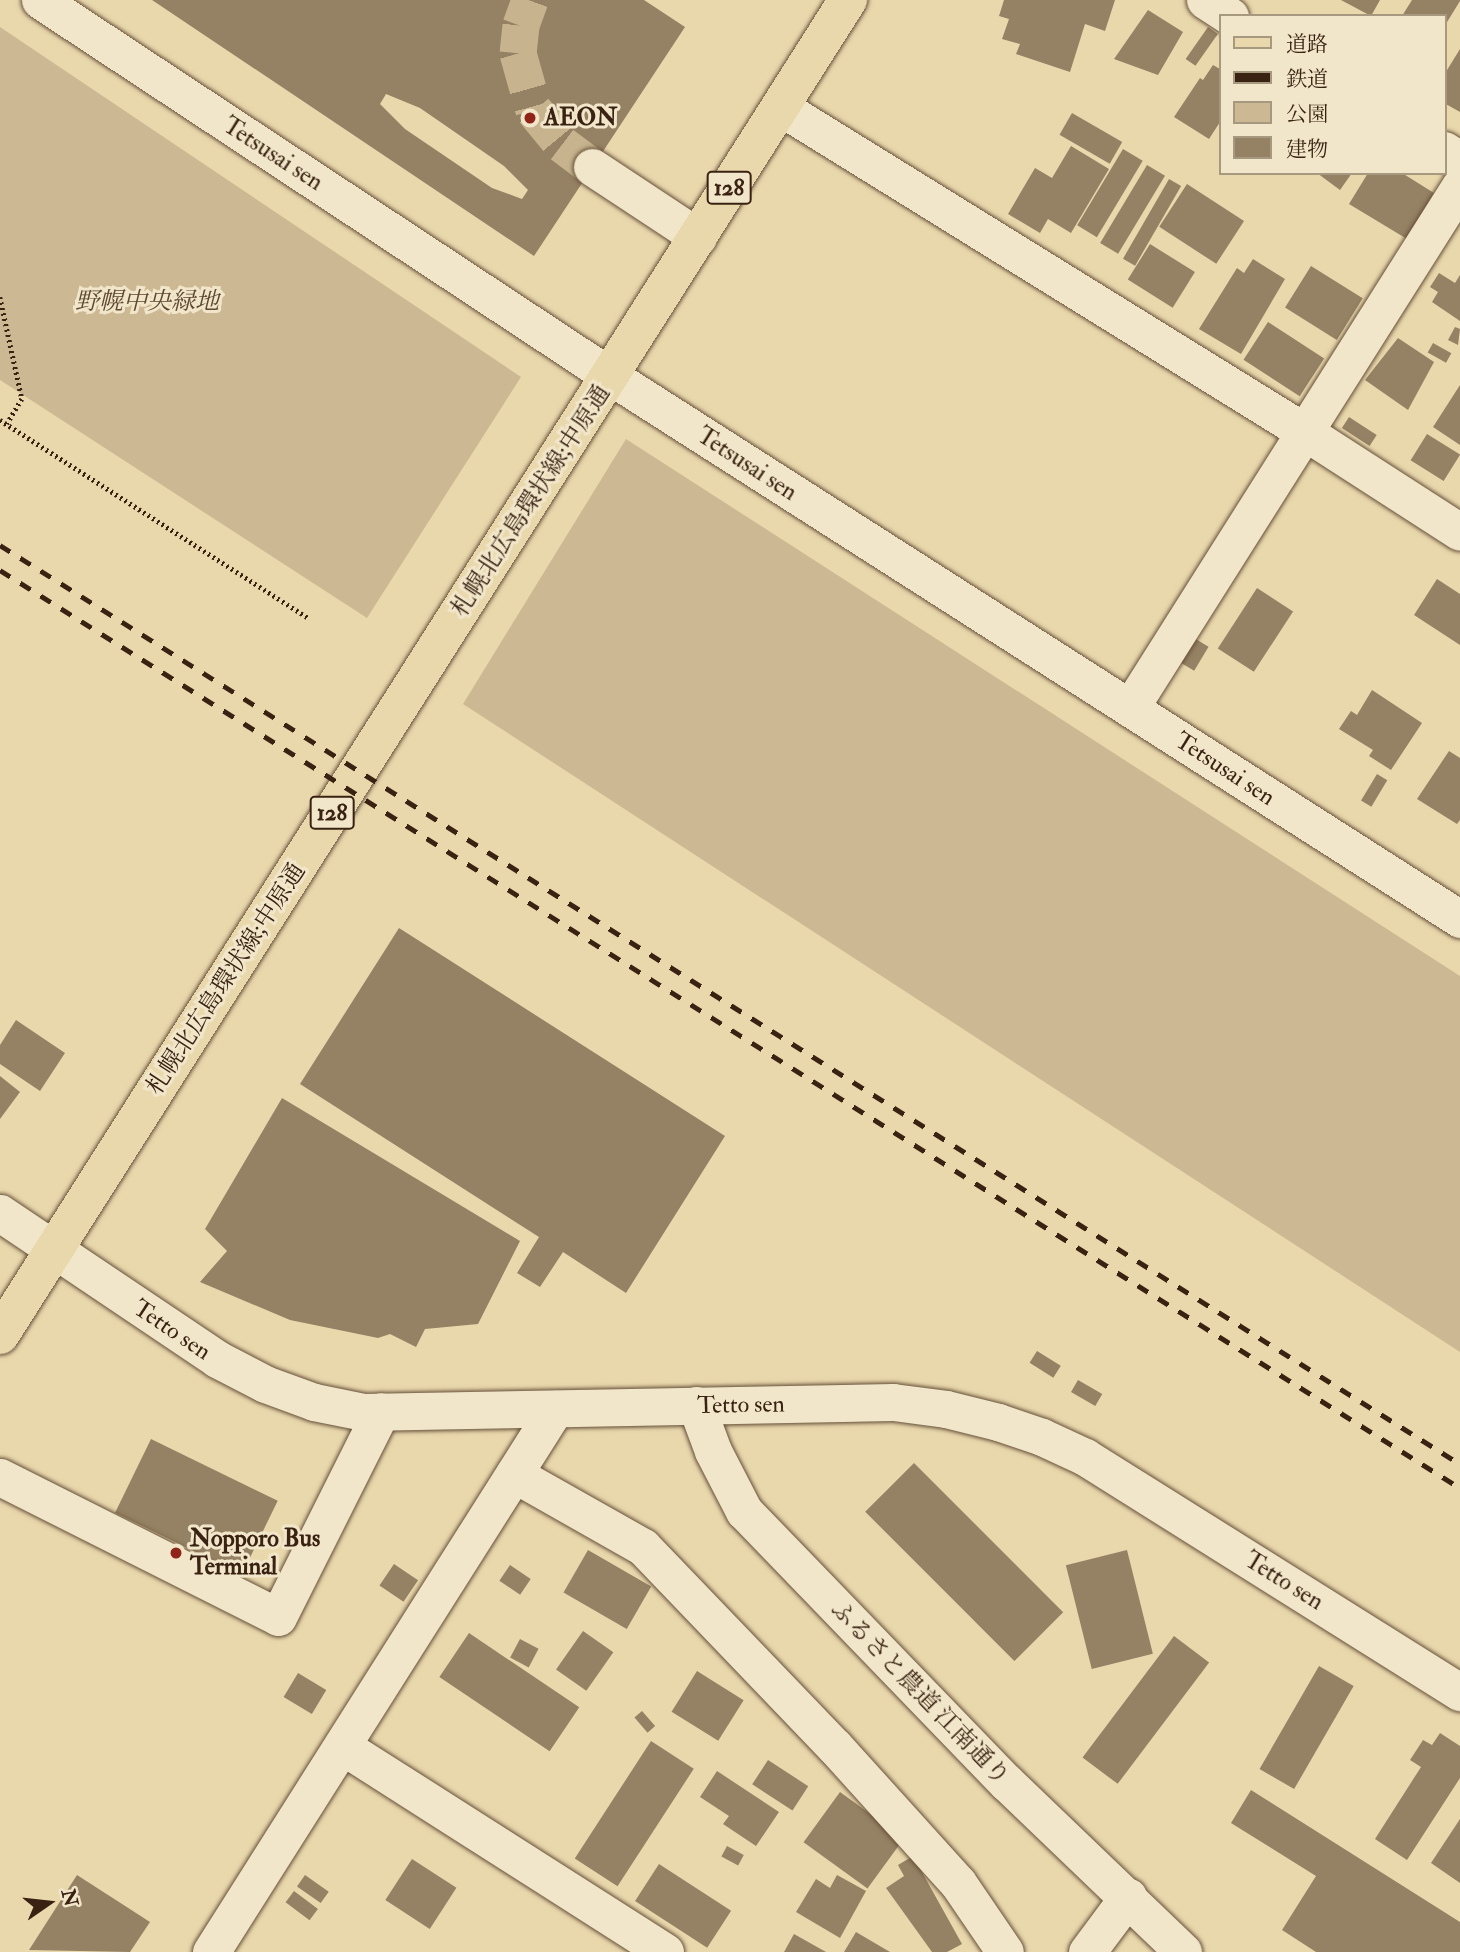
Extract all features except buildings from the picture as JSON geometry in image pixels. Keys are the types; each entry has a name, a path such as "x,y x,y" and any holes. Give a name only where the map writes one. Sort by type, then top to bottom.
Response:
{"main road":[{"name":"128","path":"610,376 848,0"},
{"name":"札幌北広島環状線;中原通","path":"0,1335 610,376"}],"street":[{"name":"Tetsusai sen","path":"40,0 610,376 1460,919"},
{"path":"1205,0 1227,14"},
{"path":"780,107 1305,432 1460,532"},
{"path":"592,167 698,237"},
{"path":"1130,708 1460,186"},
{"name":"Tetto sen","path":"0,1213 216,1359 265,1384 314,1402 363,1412 892,1402 946,1409 1042,1437 1085,1457 1460,1692"},
{"name":"ふるさと農道 江南通り","path":"696,1405 713,1451 744,1511 1007,1783 1183,1952"},
{"path":"211,1952 555,1409"},
{"path":"0,1477 278,1617 381,1411"},
{"path":"514,1474 643,1547 835,1747 949,1873 1005,1952"},
{"path":"342,1746 665,1952"},
{"path":"1087,1952 1128,1898"}],"path":[{"path":"0,297 22,399 7,424"},
{"path":"0,420 310,619"}],"green space":[{"name":"野幌中央緑地","path":"0,27 521,377 367,618 0,380"},
{"path":"626,439 1460,976 1460,1352 463,704"}],"tunnel":[{"path":"530,0 521,25 518,53 534,110 562,144 592,167"}],"railway":[{"path":"0,545 1460,1464"},
{"path":"0,570 1460,1488"}],"place":[{"name":"AEON","path":"530,118"},
{"name":"Nopporo Bus Terminal","path":"176,1553"}]}
